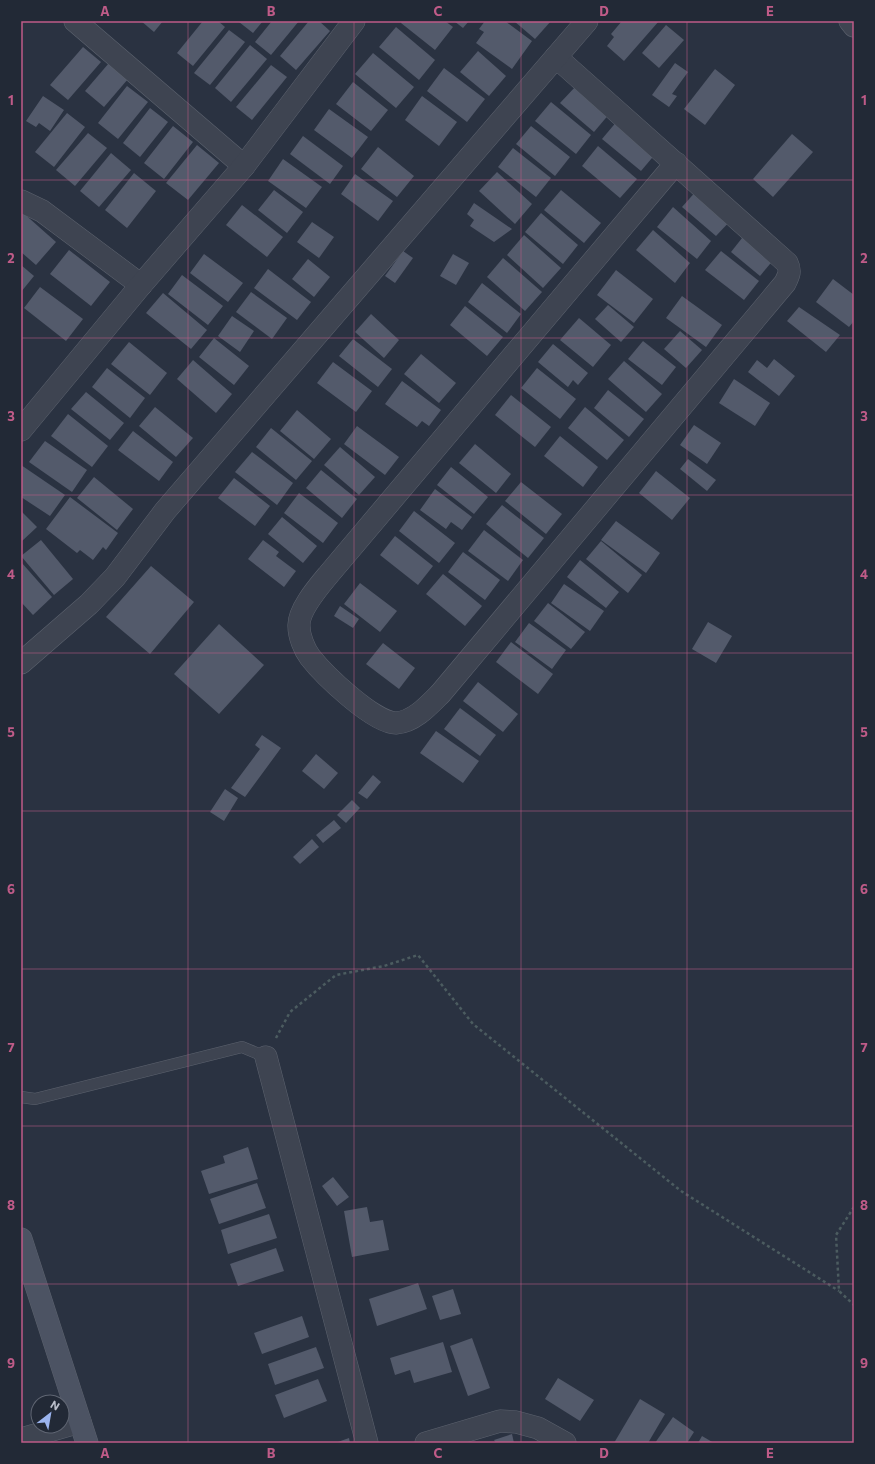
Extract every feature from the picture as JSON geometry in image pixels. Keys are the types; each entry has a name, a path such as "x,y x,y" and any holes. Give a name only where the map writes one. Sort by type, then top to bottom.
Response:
{"main road":[{"path":"21,1239 87,1443"}],"street":[{"path":"75,21 244,166"},
{"path":"21,664 89,604 115,577 165,511 587,21"},
{"path":"850,21 854,26"},
{"path":"21,430 141,285 244,166 348,23"},
{"path":"556,57 676,163 787,263 790,268 790,274 788,279 441,693 421,712 406,720 396,723 371,714 337,685 310,657 302,643 298,625 300,615 314,593 329,574 676,163"},
{"path":"21,202 42,211 141,285"},
{"path":"266,1057 367,1443"},
{"path":"426,1443 500,1421 516,1422 538,1428 565,1443"},
{"path":"21,1439 80,1422"}],"lane":[{"path":"21,1097 35,1099 242,1047 266,1057"}],"path":[{"path":"266,1057 290,1012 336,975 384,966 418,956 473,1024 681,1191 839,1291 854,1305"},
{"path":"839,1291 836,1235 854,1207"}],"building":[{"path":"141,21 163,21 154,32"},
{"path":"203,21 218,21 225,27 193,66 177,53"},
{"path":"263,21 253,33 239,22"},
{"path":"272,21 299,21 271,55 255,42"},
{"path":"309,21 319,21 330,31 296,70 280,56"},
{"path":"402,21 445,21 453,27 435,50 401,23"},
{"path":"454,21 469,21 463,28"},
{"path":"485,21 505,21 532,41 512,69 476,43 484,32 479,29"},
{"path":"514,21 551,21 535,39"},
{"path":"622,21 659,21 624,61 607,46 614,37 611,34"},
{"path":"666,25 684,40 659,68 642,53"},
{"path":"396,27 435,60 419,80 379,47"},
{"path":"229,30 245,42 210,85 194,73"},
{"path":"250,45 267,59 231,102 215,88"},
{"path":"83,47 101,62 68,100 50,85"},
{"path":"478,51 506,76 489,96 460,72"},
{"path":"373,53 414,87 396,108 355,74"},
{"path":"109,63 128,79 104,107 85,91"},
{"path":"675,63 688,72 672,94 677,96 669,107 652,95"},
{"path":"271,65 287,77 252,120 236,107"},
{"path":"444,68 485,99 467,122 427,91"},
{"path":"715,69 735,85 705,125 684,109"},
{"path":"353,82 388,110 371,131 336,104"},
{"path":"577,85 610,113 594,132 560,103"},
{"path":"127,86 148,102 118,139 98,123"},
{"path":"43,96 64,110 50,131 39,123 36,127 26,121"},
{"path":"422,96 457,122 439,146 405,120"},
{"path":"551,102 591,135 576,154 535,121"},
{"path":"150,108 168,122 140,157 123,143"},
{"path":"329,109 368,137 352,158 314,130"},
{"path":"67,113 85,127 54,167 35,152"},
{"path":"618,120 657,152 641,171 602,139"},
{"path":"173,126 193,142 164,179 144,163"},
{"path":"531,126 570,157 555,176 516,144"},
{"path":"88,133 107,148 75,186 56,170"},
{"path":"792,134 813,152 773,197 753,179"},
{"path":"303,136 343,166 330,184 290,154"},
{"path":"197,145 219,163 188,200 166,183"},
{"path":"598,146 637,179 620,198 582,166"},
{"path":"378,147 414,176 397,197 361,169"},
{"path":"513,148 551,178 536,197 498,167"},
{"path":"111,153 131,170 99,207 80,191"},
{"path":"283,159 322,187 306,208 268,181"},
{"path":"497,172 532,204 515,224 479,191"},
{"path":"134,173 156,191 127,228 105,210"},
{"path":"355,174 393,201 378,221 341,194"},
{"path":"698,189 732,219 716,236 682,207"},
{"path":"274,190 303,212 287,233 258,210"},
{"path":"561,190 601,223 584,243 544,210"},
{"path":"474,203 512,229 494,242 470,226 474,220 467,214"},
{"path":"242,205 283,237 267,257 226,225"},
{"path":"673,207 711,241 697,259 657,227"},
{"path":"21,211 56,242 36,265 21,252"},
{"path":"541,213 578,245 563,264 525,232"},
{"path":"312,222 334,237 319,258 297,242"},
{"path":"653,230 690,263 675,283 636,250"},
{"path":"746,233 775,258 760,276 731,252"},
{"path":"524,235 561,268 543,288 507,255"},
{"path":"69,250 110,282 91,306 50,274"},
{"path":"403,251 413,258 395,283 385,276"},
{"path":"721,251 759,281 744,300 705,270"},
{"path":"204,254 243,283 228,302 190,273"},
{"path":"453,254 469,263 456,285 440,276"},
{"path":"503,258 542,292 525,311 487,277"},
{"path":"308,259 330,277 314,297 292,279"},
{"path":"21,265 34,276 21,292"},
{"path":"268,269 311,302 297,320 254,288"},
{"path":"616,270 653,299 634,323 597,295"},
{"path":"182,275 223,306 208,325 168,294"},
{"path":"833,279 854,295 854,321 849,327 816,302"},
{"path":"482,283 521,314 507,333 468,302"},
{"path":"40,287 83,319 66,341 24,308"},
{"path":"251,292 287,318 272,339 236,312"},
{"path":"163,293 207,330 191,349 146,313"},
{"path":"682,296 722,325 706,347 666,318"},
{"path":"608,305 634,327 621,342 595,319"},
{"path":"465,306 503,337 487,356 450,325"},
{"path":"799,307 840,335 826,352 787,321"},
{"path":"371,314 399,340 384,358 355,332"},
{"path":"232,316 254,331 240,352 218,336"},
{"path":"579,318 611,345 593,367 560,340"},
{"path":"680,331 702,350 686,368 664,349"},
{"path":"214,338 249,366 234,385 199,357"},
{"path":"353,339 392,369 378,387 339,356"},
{"path":"643,341 676,367 662,385 628,359"},
{"path":"129,342 167,373 150,395 111,364"},
{"path":"553,344 588,373 578,385 573,380 568,387 538,362"},
{"path":"421,354 456,383 439,403 404,374"},
{"path":"774,359 795,376 779,396 748,372 757,360 767,368"},
{"path":"193,360 232,394 216,413 177,379"},
{"path":"624,361 662,394 646,412 608,379"},
{"path":"333,362 372,391 356,412 317,383"},
{"path":"107,368 145,398 130,418 92,387"},
{"path":"537,368 576,399 560,419 521,388"},
{"path":"734,379 770,403 755,426 719,403"},
{"path":"402,381 441,410 429,426 422,421 417,427 385,404"},
{"path":"608,390 644,419 629,437 594,408"},
{"path":"86,392 124,423 110,440 71,409"},
{"path":"511,395 551,427 535,447 495,415"},
{"path":"155,407 193,438 176,457 139,426"},
{"path":"585,407 624,440 607,460 568,428"},
{"path":"297,410 331,439 314,459 280,431"},
{"path":"68,414 108,446 92,467 51,436"},
{"path":"694,425 721,443 707,464 680,445"},
{"path":"357,426 399,457 385,475 344,444"},
{"path":"271,428 312,461 296,480 256,447"},
{"path":"133,431 173,462 159,481 118,450"},
{"path":"560,436 598,467 583,487 544,456"},
{"path":"45,441 87,470 72,492 29,462"},
{"path":"475,444 511,474 496,493 459,463"},
{"path":"340,447 375,477 359,495 324,465"},
{"path":"252,452 293,483 277,505 235,472"},
{"path":"688,459 716,480 707,491 680,469"},
{"path":"21,465 65,495 50,516 21,497"},
{"path":"451,467 488,497 474,514 437,485"},
{"path":"321,470 357,499 342,518 306,488"},
{"path":"656,471 690,498 672,520 639,493"},
{"path":"94,477 133,509 117,530 77,498"},
{"path":"234,478 270,506 255,526 218,498"},
{"path":"521,482 562,514 546,534 505,501"},
{"path":"435,489 472,517 462,530 451,522 446,529 420,510"},
{"path":"299,493 338,523 323,543 284,513"},
{"path":"70,497 118,533 106,550 103,547 93,560 80,550 77,553 46,529"},
{"path":"502,505 544,538 528,558 486,524"},
{"path":"21,511 37,527 21,542"},
{"path":"414,511 455,543 439,563 399,531"},
{"path":"282,517 317,546 303,563 268,534"},
{"path":"616,521 660,553 646,573 601,540"},
{"path":"484,530 523,560 508,581 468,551"},
{"path":"395,536 433,566 418,585 380,555"},
{"path":"41,540 73,579 54,595 21,556"},
{"path":"263,540 279,552 276,556 296,571 284,587 248,559"},
{"path":"601,541 642,575 628,593 586,559"},
{"path":"463,552 500,580 485,600 448,572"},
{"path":"580,560 619,592 606,608 567,577"},
{"path":"21,562 52,597 33,615 21,602"},
{"path":"151,566 194,602 150,654 106,617"},
{"path":"443,574 482,606 465,626 426,594"},
{"path":"360,583 397,611 380,632 344,604"},
{"path":"564,584 604,611 590,631 551,603"},
{"path":"548,603 585,632 571,649 534,621"},
{"path":"340,606 359,619 353,628 334,616"},
{"path":"708,622 732,636 716,663 692,649"},
{"path":"529,623 566,650 552,669 515,642"},
{"path":"219,624 264,665 219,714 174,674"},
{"path":"511,642 553,674 538,694 496,662"},
{"path":"383,643 415,668 399,689 366,664"},
{"path":"478,682 518,714 503,732 463,701"},
{"path":"460,708 496,735 480,756 444,729"},
{"path":"436,731 479,761 463,783 420,753"},
{"path":"262,735 281,748 245,797 231,788 260,749 255,745"},
{"path":"316,754 338,773 324,789 302,771"},
{"path":"373,775 381,782 367,799 358,793"},
{"path":"225,789 238,798 224,821 210,812"},
{"path":"352,800 360,808 346,823 337,815"},
{"path":"334,820 341,828 323,843 316,835"},
{"path":"312,839 319,847 300,864 293,857"},
{"path":"248,1147 258,1179 209,1194 201,1171 225,1163 223,1156"},
{"path":"333,1177 349,1197 337,1206 322,1186"},
{"path":"257,1183 266,1208 219,1224 210,1199"},
{"path":"367,1207 370,1222 383,1220 389,1250 352,1257 344,1211"},
{"path":"269,1214 277,1238 228,1254 221,1230"},
{"path":"276,1248 284,1271 238,1286 230,1264"},
{"path":"418,1283 427,1309 377,1326 369,1299"},
{"path":"453,1289 461,1314 440,1320 432,1296"},
{"path":"302,1316 309,1337 262,1354 254,1333"},
{"path":"472,1338 490,1388 468,1396 450,1346"},
{"path":"443,1342 452,1372 414,1383 410,1370 395,1375 390,1358"},
{"path":"316,1347 324,1368 275,1385 268,1364"},
{"path":"558,1378 594,1400 580,1421 545,1399"},
{"path":"318,1379 327,1401 284,1418 275,1395"},
{"path":"640,1399 665,1414 648,1443 614,1443"},
{"path":"673,1417 694,1432 687,1443 655,1443"},
{"path":"512,1434 514,1443 496,1443 494,1440"},
{"path":"702,1436 714,1443 698,1443"},
{"path":"349,1438 350,1443 335,1443"}]}
